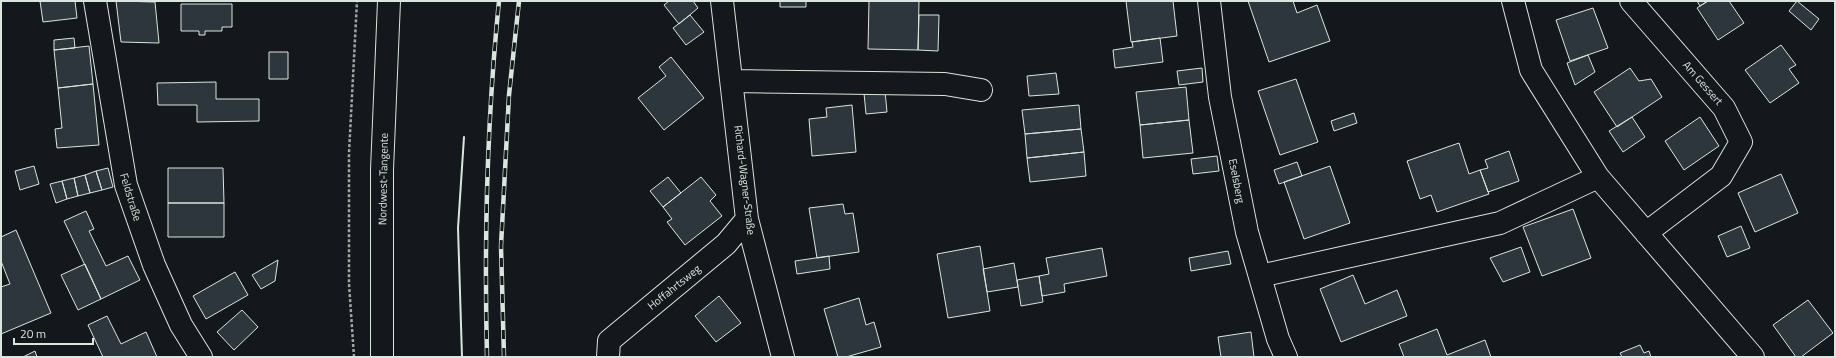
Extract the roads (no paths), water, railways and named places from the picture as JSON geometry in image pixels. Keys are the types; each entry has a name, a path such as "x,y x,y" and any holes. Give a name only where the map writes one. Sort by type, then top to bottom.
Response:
{"street":[{"name":"Feldstraße","path":"95,1 126,185 154,265 180,325 201,357"},
{"name":"Nordwest-Tangente","path":"382,357 382,170 389,1"},
{"name":"Richard-Wagner-Straße","path":"722,1 733,81 748,219 762,282 783,357"},
{"name":"Eselsberg","path":"1209,1 1220,96 1247,232 1278,339 1286,357"},
{"path":"1513,1 1531,70 1598,177 1753,357"},
{"name":"Am Gessert","path":"1631,1 1724,108 1741,142 1721,176 1646,233"},
{"path":"733,81 945,84 981,90"},
{"path":"1260,276 1500,223 1598,177"},
{"name":"Hoffahrtsweg","path":"608,357 609,341 726,244 748,219"}],"railway":[{"path":"487,357 487,179 499,1"},
{"path":"504,357 501,246 509,95 519,1"}]}
